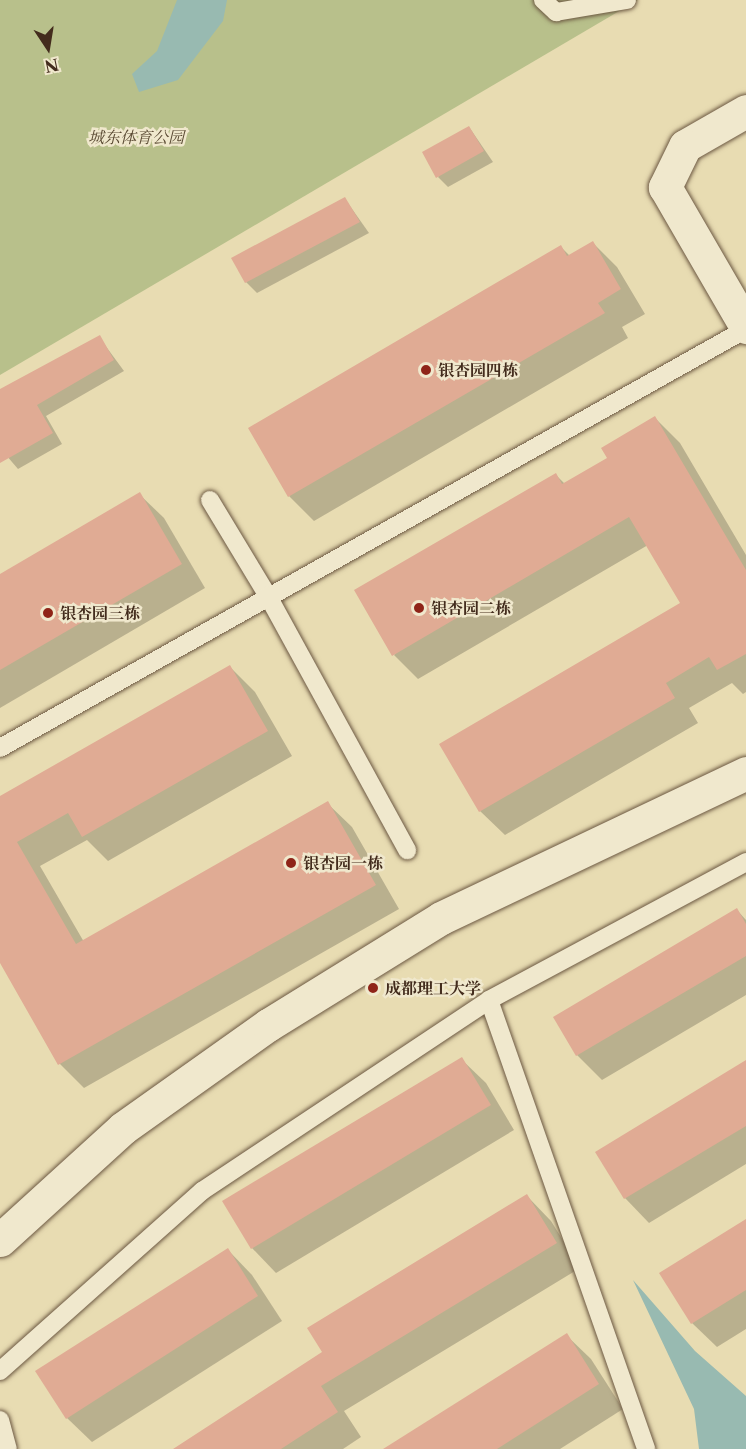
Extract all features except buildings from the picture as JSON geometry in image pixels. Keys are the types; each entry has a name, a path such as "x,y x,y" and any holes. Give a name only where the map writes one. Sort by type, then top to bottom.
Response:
{"street":[{"path":"746,111 685,146 665,187 746,328"},
{"path":"0,1240 123,1128 268,1025 441,918 746,773"}],"lane":[{"path":"543,0 556,12 627,0"},
{"path":"0,748 746,328"},
{"path":"210,500 268,596 407,850"},
{"path":"0,1371 202,1191 489,1000 746,862"},
{"path":"489,1000 646,1449"},
{"path":"0,1420 8,1449"}],"green space":[{"name":"城东体育公园","path":"0,0 638,0 0,375"}],"water":[{"path":"177,0 227,0 223,21 178,80 139,92 132,74 157,51"},
{"path":"633,1280 695,1351 746,1396 746,1449 699,1449 694,1409"}],"place":[{"name":"银杏园四栋","path":"426,370"},
{"name":"银杏园二栋","path":"419,608"},
{"name":"银杏园三栋","path":"48,613"},
{"name":"银杏园一栋","path":"291,863"},
{"name":"成都理工大学","path":"373,988"}]}
